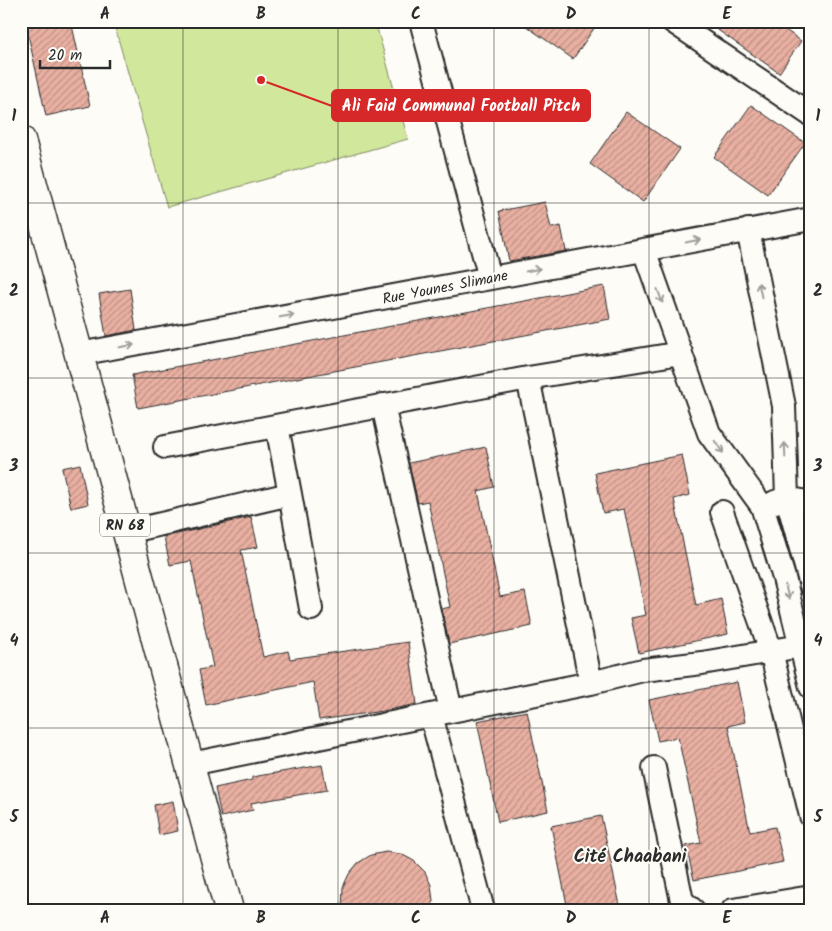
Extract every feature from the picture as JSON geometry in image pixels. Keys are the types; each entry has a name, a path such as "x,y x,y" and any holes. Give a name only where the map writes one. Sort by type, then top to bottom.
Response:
{"main road":[{"name":"RN 68","path":"21,140 229,910"}],"street":[{"path":"421,21 490,278"},
{"path":"672,21 811,115"},
{"name":"Rue Younes Slimane","path":"79,354 811,218"},
{"path":"748,230 784,406 787,498 811,585"},
{"path":"644,250 710,433 762,506 805,646 811,687"},
{"path":"166,447 528,378 681,353"},
{"path":"528,378 591,683"},
{"path":"383,405 441,713 483,910"},
{"path":"276,426 311,609"},
{"path":"126,532 290,494"},
{"path":"762,506 787,498 811,504"},
{"path":"722,512 771,651 811,816"},
{"path":"191,764 591,683 644,670 702,663 805,646"},
{"path":"654,768 682,901 693,910"},
{"path":"733,910 811,897"}],"green space":[{"path":"113,21 375,21 408,139 167,207"}],"building":[{"path":"25,21 71,21 90,106 46,116"},
{"path":"519,21 599,21 573,59"},
{"path":"705,21 773,21 801,41 779,73"},
{"path":"751,105 805,143 768,195 714,157"},
{"path":"626,112 680,149 643,202 590,164"},
{"path":"545,202 551,228 561,226 566,251 509,261 499,211"},
{"path":"604,286 610,319 138,408 132,375"},
{"path":"130,289 136,330 106,336 99,294"},
{"path":"486,447 494,487 478,491 500,597 525,592 532,626 449,644 442,609 450,607 428,501 418,503 409,463"},
{"path":"682,455 690,495 674,499 696,605 721,599 728,634 639,653 631,618 646,615 624,509 603,513 595,473"},
{"path":"80,464 88,504 71,508 62,468"},
{"path":"251,517 258,547 241,550 263,657 288,651 290,659 408,642 417,704 319,720 313,682 206,705 199,670 213,667 191,561 170,565 164,537"},
{"path":"737,682 745,722 728,726 750,832 775,827 783,862 694,880 686,846 701,843 678,737 658,741 649,700"},
{"path":"527,711 548,811 498,822 477,721"},
{"path":"322,765 327,790 251,803 253,810 221,817 215,788 252,780 252,777"},
{"path":"173,801 178,831 159,835 154,805"},
{"path":"601,816 621,910 568,910 551,826"},
{"path":"386,852 401,854 414,861 425,872 431,885 433,901 430,910 342,910 343,887 349,874 358,863 371,855"}],"place":[{"name":"Ali Faid Communal Football Pitch","path":"261,80"}],"district":[{"name":"Cité Chaabani","path":"630,856"}]}
